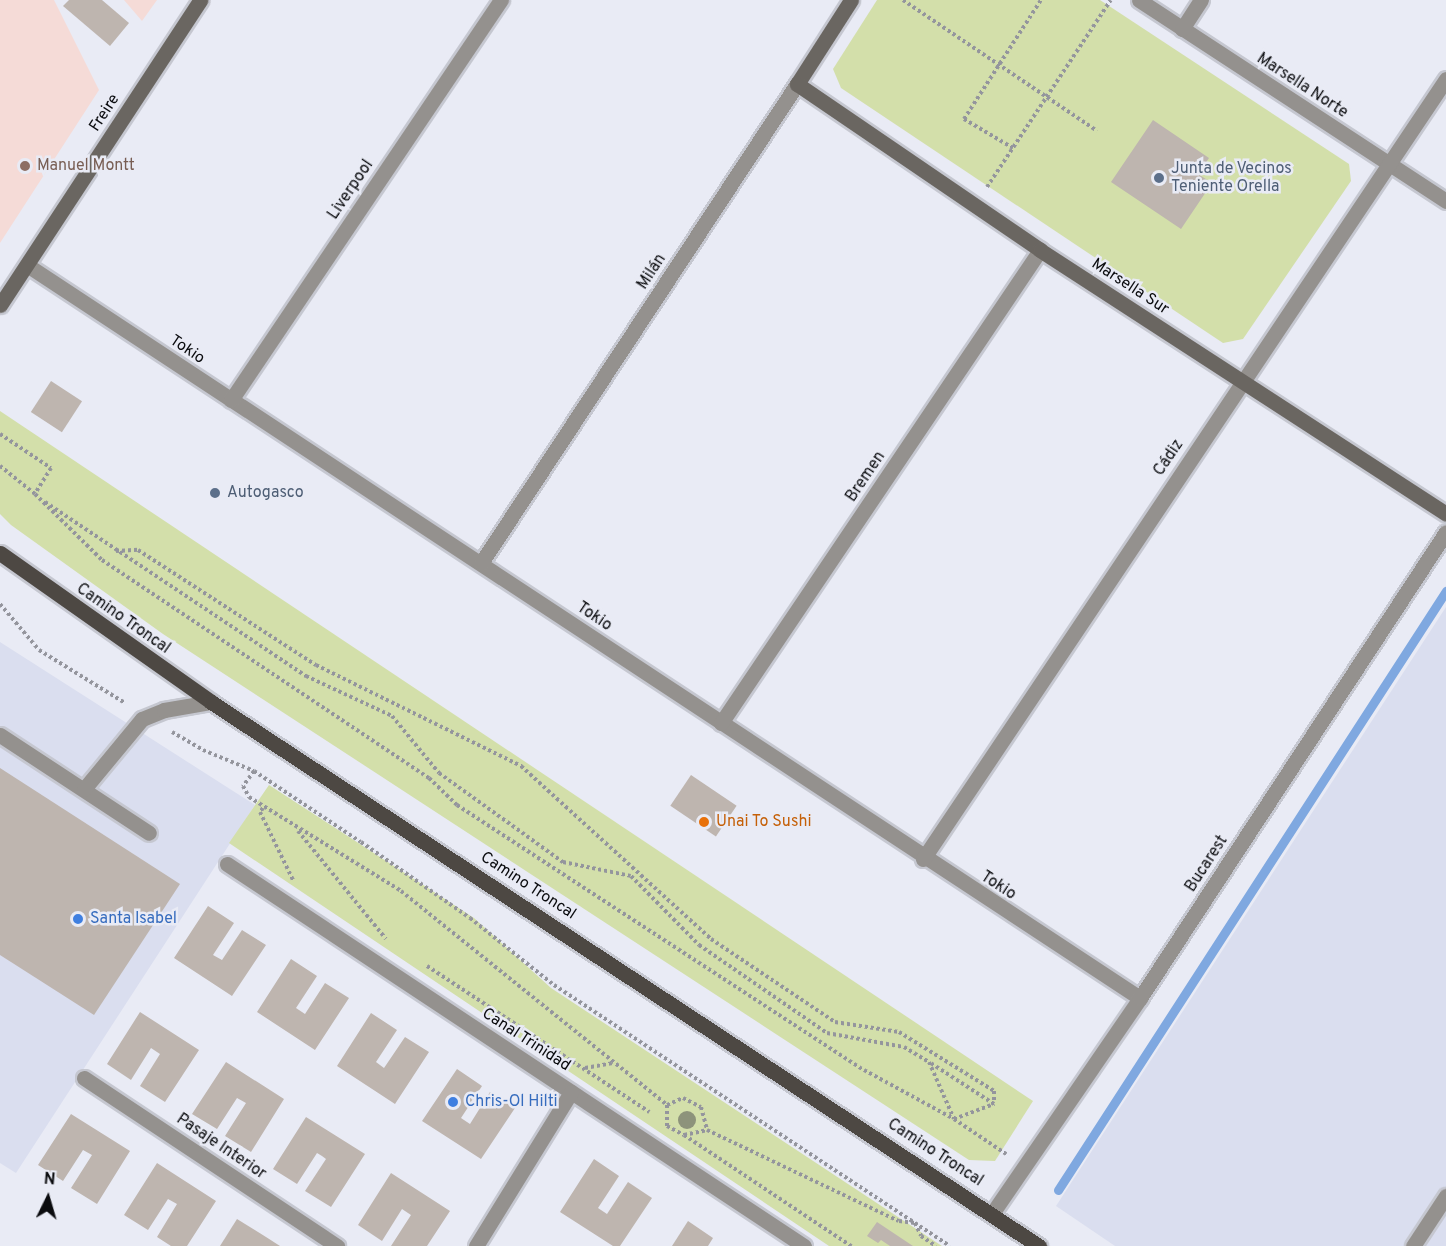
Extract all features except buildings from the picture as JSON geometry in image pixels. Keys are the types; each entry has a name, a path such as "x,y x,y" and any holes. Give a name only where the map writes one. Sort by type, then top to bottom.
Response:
{"main road":[{"name":"Camino Troncal","path":"0,553 211,702 993,1212 1040,1246"}],"street":[{"name":"Freire","path":"0,305 200,0"},
{"name":"Liverpool","path":"231,400 501,0"},
{"name":"Milán","path":"481,563 851,0"},
{"name":"Marsella Norte","path":"1139,0 1446,201"},
{"path":"1182,28 1201,0"},
{"name":"Cádiz","path":"923,859 1446,79"},
{"name":"Marsella Sur","path":"797,84 1040,250 1446,514"},
{"name":"Bremen","path":"721,723 1040,250"},
{"name":"Tokio","path":"27,266 481,563 923,859 1140,998"},
{"name":"Bucarest","path":"993,1212 1140,998 1446,532"},
{"path":"84,789 146,717 211,702"},
{"path":"0,735 150,833"},
{"name":"Canal Trinidad","path":"227,864 804,1246"},
{"name":"Pasaje Interior","path":"84,1078 337,1246"},
{"path":"476,1246 571,1092"},
{"path":"1413,1246 1446,1196"}],"path":[{"path":"903,0 1000,63 1097,131"},
{"path":"1013,148 964,119 1041,0"},
{"path":"975,205 1112,0"},
{"path":"0,434 51,468 35,494"},
{"path":"0,466 115,551 306,676 392,716 439,773 563,862 631,876 699,945 827,1034 904,1047 994,1104"},
{"path":"35,494 102,560 429,778 457,805 864,1070 954,1119 1025,1167"},
{"path":"115,551 138,550 316,665 521,766 711,939 835,1022 899,1032 994,1091 994,1104"},
{"path":"0,604 39,650 203,750 254,771 470,918 554,985 950,1246"},
{"path":"254,771 243,786 249,797 263,808 401,891 667,1105"},
{"path":"263,808 260,812 313,921"},
{"path":"296,828 384,938 394,944"},
{"path":"424,964 585,1067 667,1126 850,1246"},
{"path":"585,1067 614,1062"},
{"path":"929,1062 954,1119"},
{"path":"571,1092 585,1067"},
{"path":"667,1105 684,1098 701,1107 707,1130"},
{"path":"954,1119 994,1104"},
{"path":"667,1105 667,1126"},
{"path":"684,1135 707,1130 899,1221 915,1223"},
{"path":"915,1223 921,1236 936,1246"}],"shaded area":[{"name":"Manuel Montt","path":"0,0 54,0 99,90 0,243"},
{"path":"124,0 157,0 142,21"},
{"path":"1446,607 1446,1246 1115,1246 1056,1206"},
{"path":"0,642 255,805 16,1173 0,1163"}],"green space":[{"path":"877,0 1100,0 1349,164 1351,181 1243,339 1223,343 841,88 833,69"},
{"path":"0,411 1033,1101 995,1161 969,1160 163,634 11,525 0,514"},
{"path":"269,785 474,918 551,988 942,1246 829,1246 229,843"}],"waterway":[{"path":"1058,1190 1446,591"}],"place":[{"name":"Manuel Montt","path":"25,166"},
{"name":"Junta de Vecinos Teniente Orella","path":"1159,178"},
{"name":"Autogasco","path":"215,493"},
{"name":"Unai To Sushi","path":"704,822"},
{"name":"Santa Isabel","path":"78,919"},
{"name":"Chris-Ol Hilti","path":"453,1102"}]}
